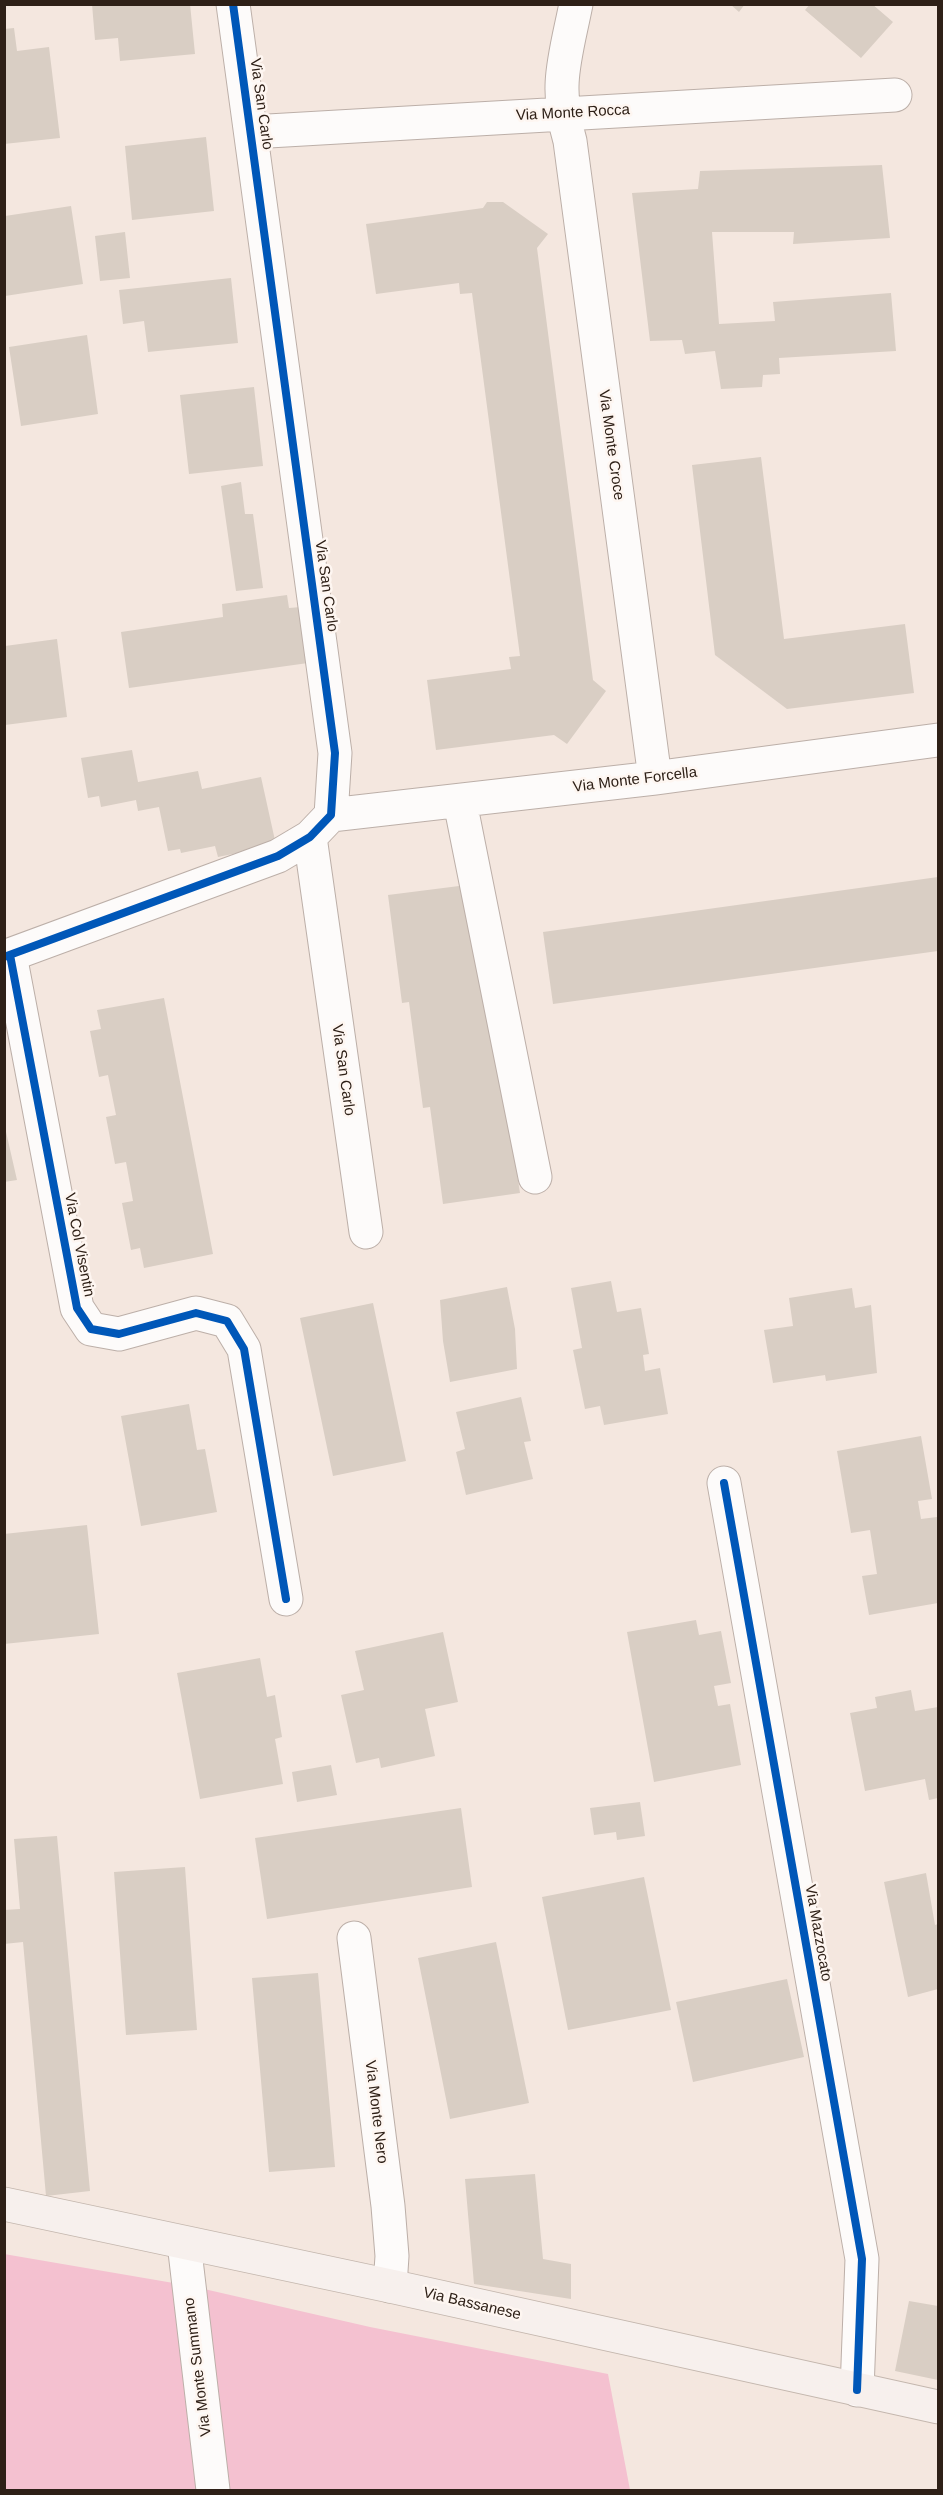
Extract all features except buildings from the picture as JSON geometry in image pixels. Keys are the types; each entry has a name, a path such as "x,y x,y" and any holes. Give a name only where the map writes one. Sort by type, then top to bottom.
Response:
{"main road":[{"name":"Via Bassanese","path":"4,2204 390,2286 939,2408"}],"street":[{"name":"Via San Carlo","path":"233,4 335,753 321,826 366,1232"},
{"name":"Via Monte Croce","path":"576,4 560,82 562,113 572,153 654,778"},
{"name":"Via Monte Rocca","path":"251,132 896,94"},
{"name":"Via Monte Forcella","path":"321,826 460,802 939,740"},
{"path":"460,802 535,1177"},
{"path":"7,956 278,856 321,826"},
{"name":"Via Col Visentin","path":"7,956 77,1308 91,1329 119,1334 196,1313 227,1322 244,1349 286,1599"},
{"name":"Via Mazzocato","path":"724,1484 862,2259 857,2390"},
{"name":"Via Monte Nero","path":"354,1938 388,2205 392,2256 390,2286"},
{"name":"Via Monte Summano","path":"184,2242 213,2490"}],"shaded area":[{"path":"4,2254 191,2286 370,2327 608,2374 630,2490 5,2490"}],"cycle path":[{"path":"4,957 278,856 310,837 331,815 335,753 233,4"},
{"path":"10,955 77,1308 91,1329 119,1334 196,1313 227,1321 244,1349 286,1599"},
{"path":"724,1483 862,2259 857,2390"}]}
